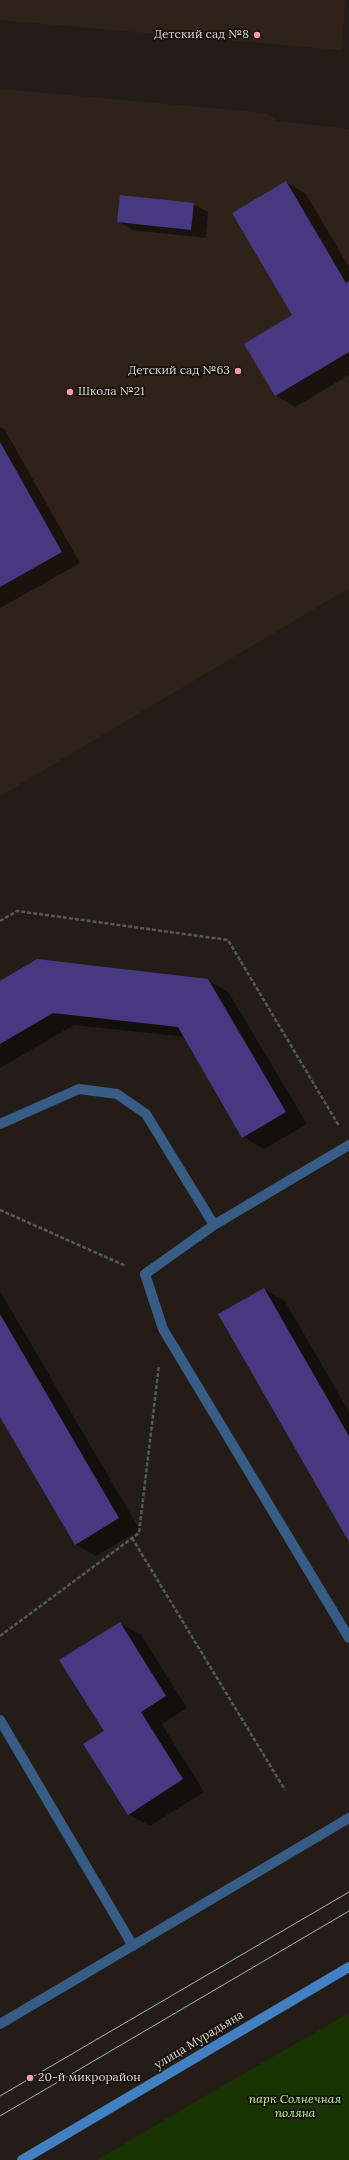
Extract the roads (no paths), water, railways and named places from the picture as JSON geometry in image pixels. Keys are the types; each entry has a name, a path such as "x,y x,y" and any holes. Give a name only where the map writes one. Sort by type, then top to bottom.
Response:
{"main road":[{"name":"улица Мурадьяна","path":"22,2160 349,1967"}],"lane":[{"path":"0,1124 79,1089 117,1094 146,1114 214,1225"},
{"path":"349,1145 214,1225 144,1274 163,1329 349,1638"},
{"path":"0,1720 134,1946"},
{"path":"0,2024 349,1818"}],"tram line":[{"path":"0,2096 349,1892"},
{"path":"0,2116 349,1911"}],"place":[{"name":"Детский сад №8","path":"257,35"},
{"name":"Детский сад №63","path":"238,371"},
{"name":"Школа №21","path":"70,392"},
{"name":"20-й микрорайон","path":"30,2078"}],"park label":[{"name":"парк Солнечная поляна","path":"295,2107"}]}
